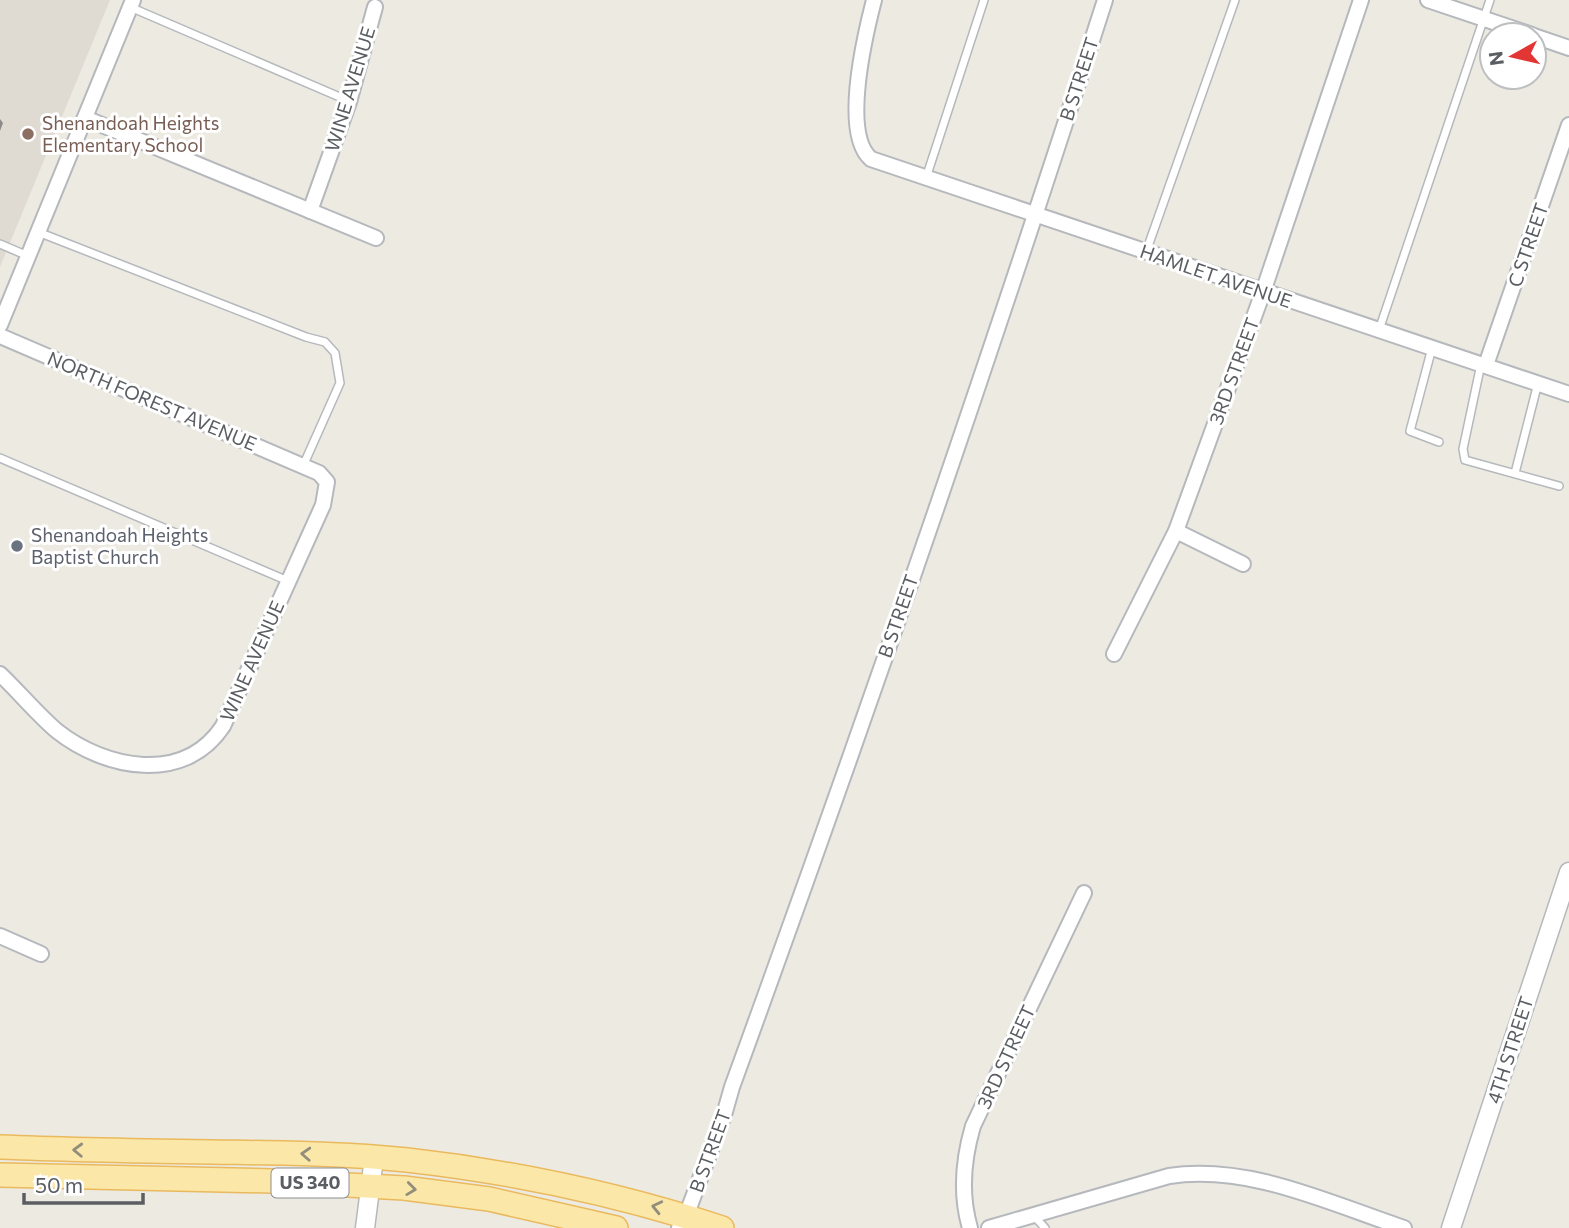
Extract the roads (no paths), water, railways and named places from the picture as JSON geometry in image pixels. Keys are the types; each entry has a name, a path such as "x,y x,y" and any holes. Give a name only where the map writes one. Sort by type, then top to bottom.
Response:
{"main road":[{"name":"US 340","path":"0,1146 374,1157 465,1168 552,1183 664,1209 682,1222 722,1228"},
{"name":"US 340","path":"0,1175 272,1181 404,1188 489,1199 616,1228"}],"street":[{"name":"HAMLET AVENUE","path":"874,0 864,41 856,120 859,143 871,159 1569,394"},
{"name":"B STREET","path":"682,1222 724,1115 820,843 1035,215 1105,0"},
{"name":"3RD STREET","path":"1114,654 1176,531 1263,292 1361,0"},
{"path":"1428,0 1489,21"},
{"path":"0,325 131,3"},
{"name":"WINE AVENUE","path":"310,211 349,102 375,7"},
{"path":"1548,40 1569,48"},
{"path":"85,118 376,238"},
{"name":"C STREET","path":"1484,364 1569,125"},
{"name":"NORTH FOREST AVENUE","path":"0,336 303,467"},
{"name":"WINE AVENUE","path":"0,674 56,730 87,749 128,763 152,765 170,764 203,750 223,726 323,505 327,482 320,473 303,467"},
{"path":"1176,531 1243,564"},
{"name":"4TH STREET","path":"1451,1228 1569,872"},
{"name":"3RD STREET","path":"970,1228 964,1200 963,1175 973,1126 1084,893"},
{"path":"0,936 41,954"},
{"path":"365,1228 374,1157"},
{"path":"989,1228 1169,1176 1208,1172 1284,1188 1404,1228"}],"lane":[{"path":"926,178 984,0"},
{"path":"1146,252 1235,0"},
{"path":"1379,330 1490,0"},
{"path":"131,3 349,102"},
{"path":"38,232 306,337 325,342 335,353 340,383 303,467"},
{"path":"0,243 28,256"},
{"path":"1432,347 1410,431 1439,442"},
{"path":"1484,364 1463,449 1465,460 1559,486"},
{"path":"1515,473 1538,383"},
{"path":"0,458 288,581"},
{"path":"1034,1215 1045,1228"}],"place":[{"name":"Shenandoah Heights Elementary School","path":"28,134"},
{"name":"Shenandoah Heights Baptist Church","path":"17,546"}]}
